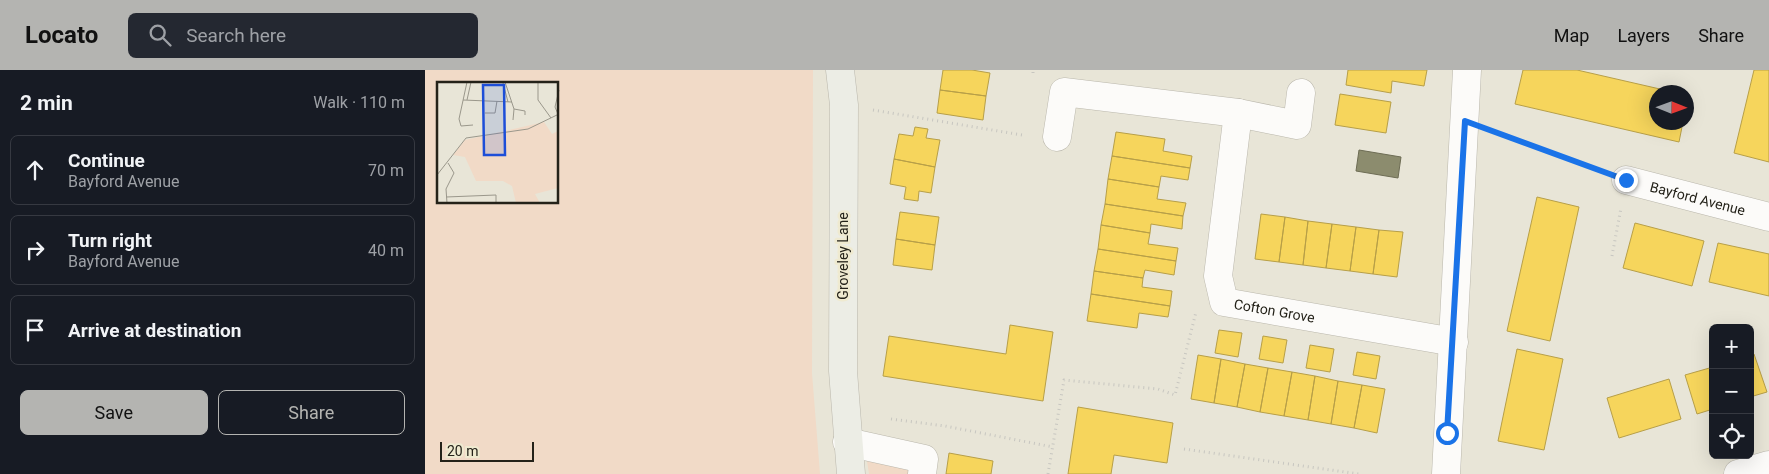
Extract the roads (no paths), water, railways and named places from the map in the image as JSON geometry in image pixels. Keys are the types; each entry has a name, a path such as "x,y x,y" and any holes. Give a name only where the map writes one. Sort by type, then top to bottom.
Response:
{"main road":[{"name":"Groveley Lane","path":"840,70 844,105 843,371 847,442 851,474"}],"street":[{"path":"1446,474 1467,70"},
{"path":"1057,137 1064,92 1238,113 1297,125 1301,93"},
{"name":"Cofton Grove","path":"1238,113 1218,276 1224,302 1454,342"},
{"name":"Bayford Avenue","path":"1626,180 1769,217"},
{"path":"847,442 924,459 923,474"},
{"path":"1738,474 1769,465"}]}
